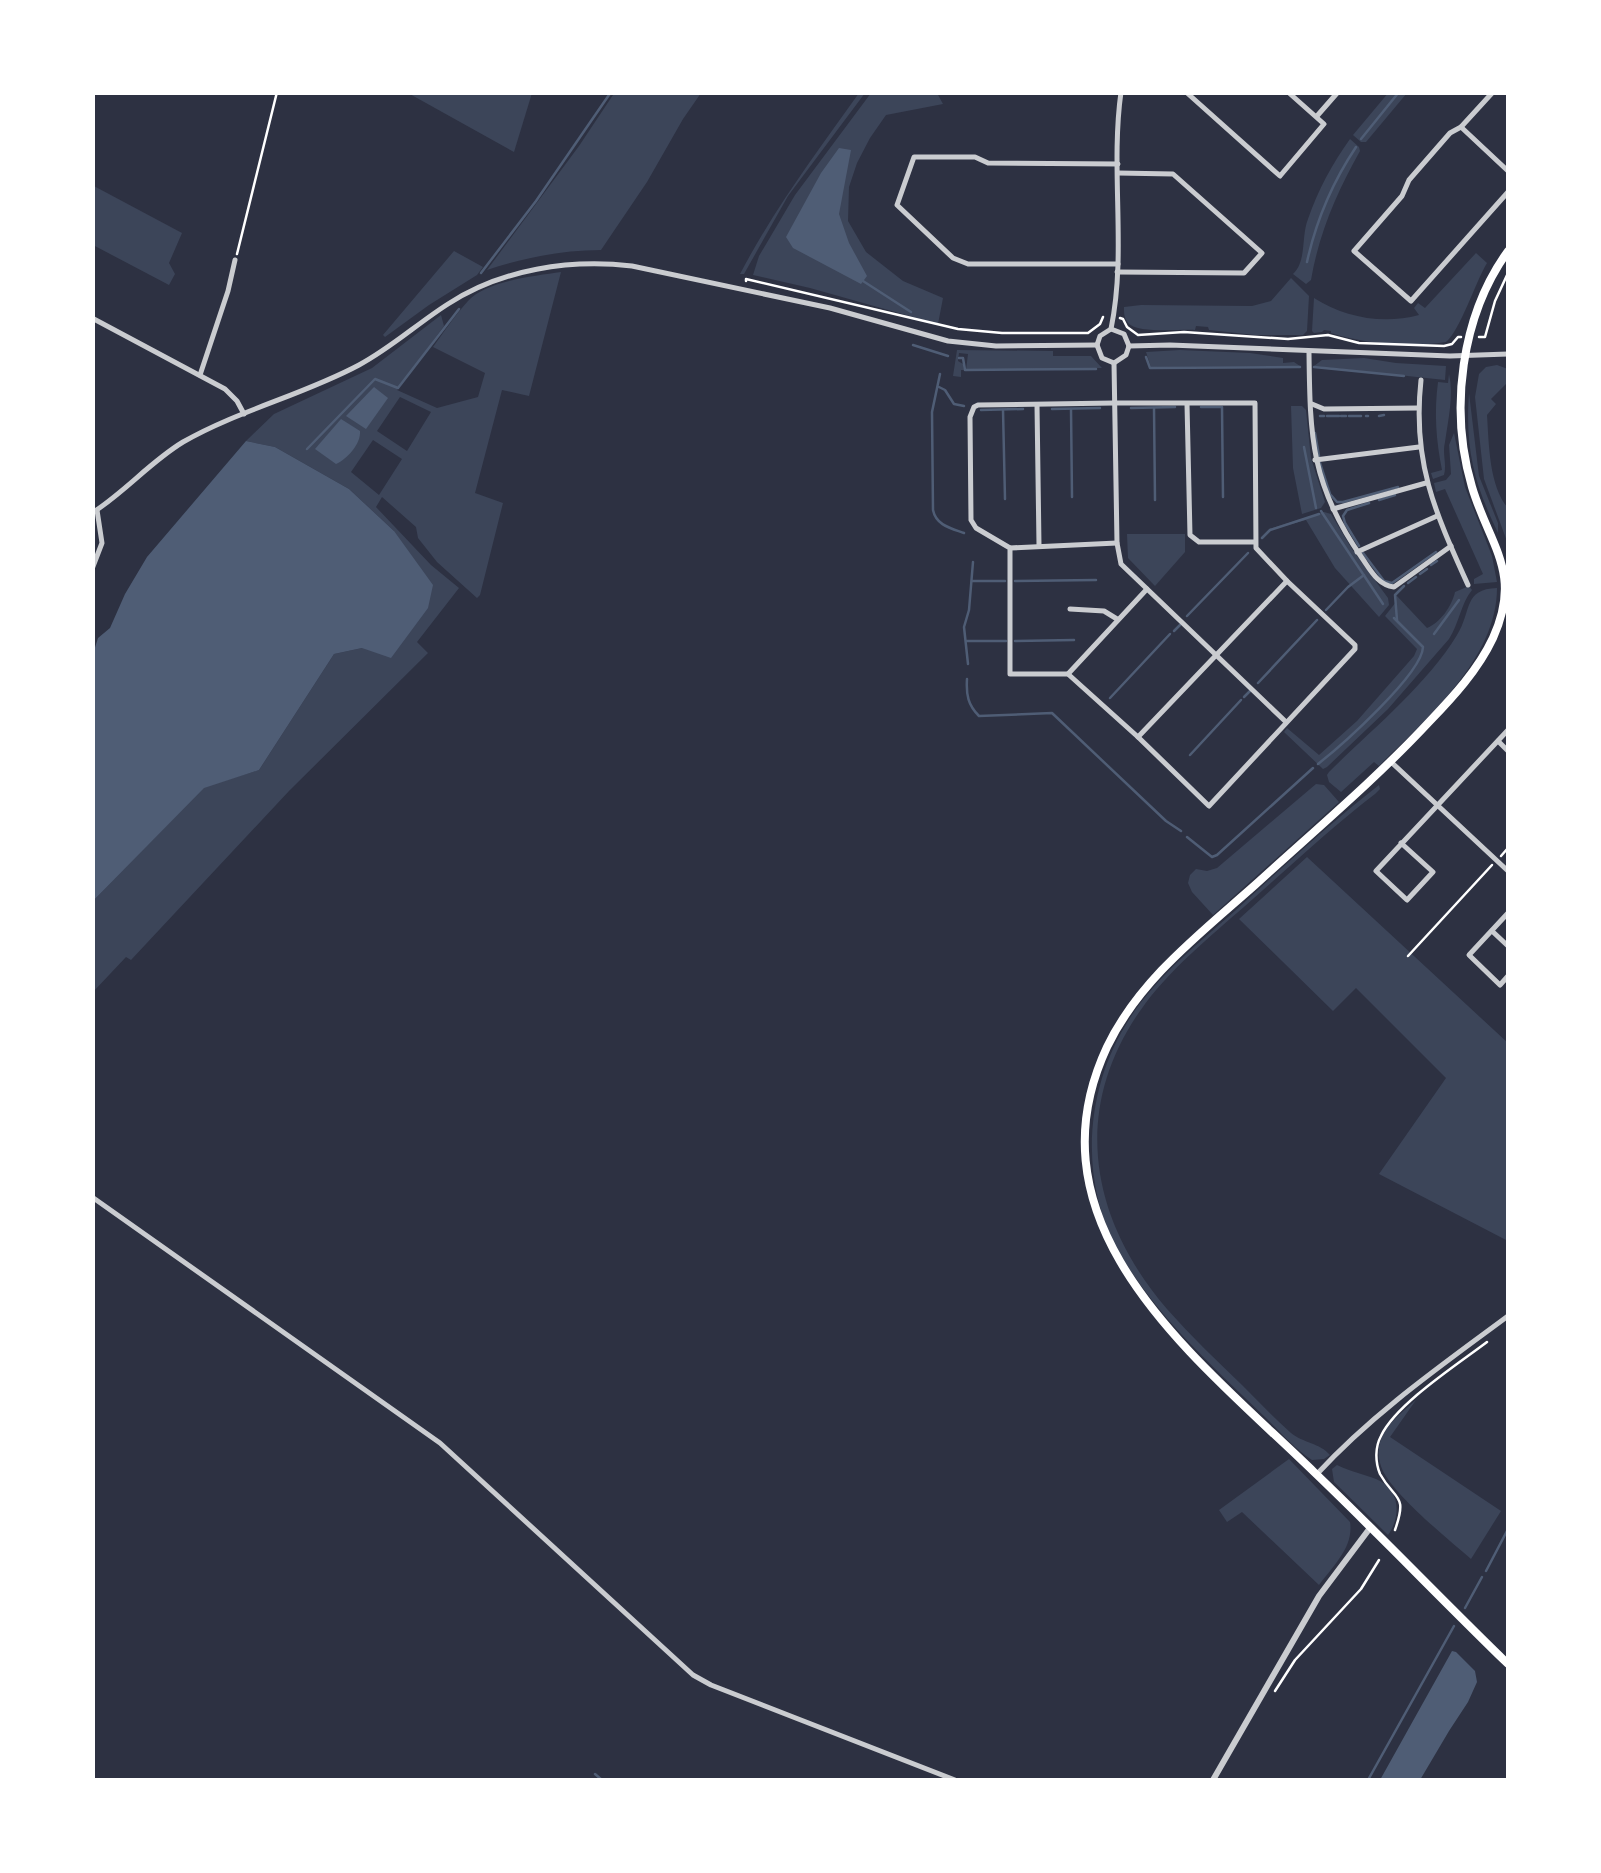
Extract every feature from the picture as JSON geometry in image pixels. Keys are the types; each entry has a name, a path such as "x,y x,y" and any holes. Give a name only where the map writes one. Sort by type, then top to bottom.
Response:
{"main road":[{"path":"1508,250 1486,286 1478,309 1466,355 1460,415 1476,501 1506,565 1504,602 1494,635 1458,690 1390,761 1149,984 1108,1044 1092,1092 1087,1126 1087,1165 1094,1202 1106,1236 1132,1283 1172,1333 1226,1388 1508,1664"}],"street":[{"path":"1111,330 1118,268 1121,92"},
{"path":"1186,92 1280,176 1324,124 1288,92"},
{"path":"1316,117 1338,92"},
{"path":"1494,92 1450,134 1354,251 1411,301 1508,192"},
{"path":"1461,127 1508,171"},
{"path":"1118,164 988,164 975,158 914,157 897,205 952,258 968,264 1244,273 1262,253 1173,174 1118,173"},
{"path":"200,375 235,260"},
{"path":"92,569 102,543 95,511 169,451 196,435 361,364 478,287 532,270 598,262 632,266 771,294 948,341 996,346 1097,345"},
{"path":"92,318 230,393 244,414"},
{"path":"1111,330 1124,334 1129,346 1126,356 1114,362 1102,358 1097,345 1100,336 1111,330"},
{"path":"1129,346 1508,354"},
{"path":"1309,352 1310,426 1315,460 1332,508 1357,552 1381,583 1390,587 1450,546"},
{"path":"1114,362 1117,543 1121,564 1286,722"},
{"path":"1421,380 1418,408 1426,483 1436,516 1468,584"},
{"path":"1311,402 1324,409 1418,408"},
{"path":"1010,548 1010,674 1068,674 1209,806 1356,649 1260,553 1255,542 1255,403 974,407 970,417 972,524 1010,548 1117,543"},
{"path":"1187,404 1190,536 1199,542 1255,542"},
{"path":"1038,405 1039,545"},
{"path":"1315,460 1420,446"},
{"path":"1332,508 1426,483"},
{"path":"1357,552 1436,516"},
{"path":"1138,737 1287,581"},
{"path":"1068,674 1147,589"},
{"path":"1070,609 1104,610 1117,619"},
{"path":"1402,842 1433,872 1407,900 1376,871 1402,842 1508,730"},
{"path":"1498,741 1508,752"},
{"path":"1390,761 1508,870"},
{"path":"1508,913 1469,955 1500,984 1508,976"},
{"path":"1492,931 1508,946"},
{"path":"92,1198 440,1442 684,1669 712,1685 955,1780"},
{"path":"1317,1474 1400,1397 1508,1316"},
{"path":"1213,1780 1319,1596 1370,1528"}],"path":[{"path":"235,260 277,92"},
{"path":"1485,337 1508,274"},
{"path":"746,279 958,329 1088,333 1096,329 1103,317"},
{"path":"1120,318 1138,335 1328,335 1359,343 1444,346 1458,337"},
{"path":"1408,956 1508,848"},
{"path":"1396,1530 1401,1505 1378,1469 1379,1438 1406,1406 1491,1339"},
{"path":"1272,1694 1295,1660 1361,1589 1379,1560"}],"shaded area":[{"path":"615,92 701,93 601,250 543,256 487,270 579,146"},
{"path":"1389,92 1407,93 1366,142 1361,142 1353,135"},
{"path":"408,93 532,93 514,152"},
{"path":"859,93 865,93 788,196 744,274 740,274 782,204"},
{"path":"871,93 937,93 943,104 886,115 857,163 849,187 848,221 866,252 903,281 943,298 938,324 753,275 759,256 795,195"},
{"path":"1350,139 1360,151 1330,213 1311,280 1306,284 1293,274 1300,262 1306,226 1326,178"},
{"path":"839,148 851,150 839,214 867,276 861,284 793,248 786,237"},
{"path":"92,185 182,233 169,263 175,274 169,285 93,245"},
{"path":"454,251 483,267 477,275 385,337 383,335"},
{"path":"1476,253 1487,263 1457,328 1446,342 1388,344 1331,331 1312,331 1314,298 1364,317 1419,315 1414,308 1418,303 1425,308"},
{"path":"561,272 529,396 502,390 475,493 503,503 480,595 477,598 437,562 418,538 416,527 382,497 376,507 431,565 459,588 417,642 428,653 289,791 131,960 126,957 93,992 93,901 204,787 259,770 334,654 362,648 394,531 349,489 275,447 246,441 274,414 372,368 441,315 444,326 397,390 437,408 478,397 485,373 433,347 476,294 498,284","holes":["400,397 431,412 407,451 377,431","373,440 402,459 379,495 351,472"]},
{"path":"1291,278 1309,296 1307,331 1303,335 1255,335 1196,326 1195,330 1150,330 1133,326 1124,315 1124,307 1141,305 1252,306 1271,301"},
{"path":"957,350 1053,351 1053,356 1091,356 1102,368 966,370 968,354 959,353 958,361 964,370 961,377 953,376"},
{"path":"1146,352 1250,353 1283,358 1283,363 1300,366 1151,367"},
{"path":"1364,358 1446,366 1445,380 1314,366 1322,360"},
{"path":"1486,367 1508,369 1508,382 1491,399 1496,404 1487,415 1494,477 1508,508 1508,544 1484,479 1475,397 1479,374"},
{"path":"1449,374 1451,399 1444,446 1445,471 1433,479 1431,473 1442,470 1436,426 1438,382 1448,383"},
{"path":"374,387 388,398 366,429 346,416"},
{"path":"1469,393 1479,476 1498,523 1498,533 1473,465 1468,431"},
{"path":"1291,406 1306,410 1311,458 1325,502 1321,508 1302,514 1293,468"},
{"path":"341,419 360,431 360,436 353,450 336,464 315,449"},
{"path":"1454,433 1465,487 1492,556 1497,582 1474,584 1474,579 1483,574 1445,489 1436,492 1434,483 1451,474 1449,445"},
{"path":"246,441 275,447 349,489 394,531 433,585 428,608 391,658 362,648 334,654 259,770 204,788 93,901 92,657 98,638 110,628 147,557"},
{"path":"1324,512 1331,514 1388,598 1389,605 1379,617 1335,568 1306,520 1269,529"},
{"path":"1127,534 1185,534 1185,552 1155,586 1128,558"},
{"path":"1469,586 1472,590 1449,639 1388,709 1327,767 1323,769 1284,732 1287,728 1319,755 1357,721 1414,656 1417,649 1385,616 1396,602 1396,595 1427,628 1445,613 1455,592"},
{"path":"1497,588 1494,614 1485,639 1456,686 1379,766 1374,762 1341,792 1329,782 1329,772 1430,672 1457,635 1473,597"},
{"path":"1316,784 1324,785 1339,802 1213,915 1192,892 1190,875 1196,869 1217,868"},
{"path":"1379,785 1375,794 1211,935 1157,989 1121,1042 1106,1081 1098,1121 1098,1160 1106,1199 1140,1274 1176,1319 1278,1421 1330,1455 1312,1460 1191,1345 1131,1272 1117,1249 1096,1192 1092,1132 1096,1102 1115,1044 1153,988 1289,862"},
{"path":"1307,857 1508,1043 1508,1241 1379,1174 1446,1078 1356,988 1333,1011 1239,919"},
{"path":"1416,1400 1390,1437 1501,1511 1471,1559 1410,1505 1381,1466 1379,1447 1384,1433"},
{"path":"1289,1459 1350,1522 1346,1548 1319,1585 1242,1512 1227,1522 1219,1510"},
{"path":"1337,1465 1376,1479 1390,1489 1397,1512 1388,1535 1334,1482 1332,1469"},
{"path":"1452,1651 1475,1671 1477,1682 1468,1702 1420,1780 1380,1780"}],"waterway":[{"path":"481,273 611,92"},
{"path":"1361,139 1399,92"},
{"path":"1307,262 1326,203 1356,147"},
{"path":"863,281 911,312"},
{"path":"307,449 375,379 398,388 459,309"},
{"path":"913,345 948,356"},
{"path":"1146,357 1150,368 1300,367"},
{"path":"959,358 963,358 965,370 1096,369"},
{"path":"1314,367 1404,376"},
{"path":"940,374 932,412 933,510 940,523 964,533"},
{"path":"939,387 954,404 964,406"},
{"path":"1131,408 1175,407"},
{"path":"1201,407 1222,407 1223,497"},
{"path":"1052,409 1100,408"},
{"path":"1154,408 1155,500"},
{"path":"981,410 1023,409"},
{"path":"1071,409 1072,497"},
{"path":"1003,410 1005,499"},
{"path":"1379,416 1384,415"},
{"path":"1327,416 1339,416"},
{"path":"1341,416 1346,416"},
{"path":"1349,416 1361,416"},
{"path":"1315,433 1319,456"},
{"path":"1304,447 1316,508"},
{"path":"1320,463 1330,494 1337,502 1398,487"},
{"path":"1379,500 1395,495"},
{"path":"1359,546 1343,516 1347,510 1369,503"},
{"path":"1321,511 1383,604"},
{"path":"1262,538 1270,530 1319,514"},
{"path":"1363,553 1384,581 1392,583 1436,552"},
{"path":"1187,616 1248,553"},
{"path":"1431,565 1437,561"},
{"path":"968,664 964,627 973,562"},
{"path":"1420,574 1427,569"},
{"path":"1326,610 1364,575"},
{"path":"1408,583 1416,577"},
{"path":"1015,581 1096,580"},
{"path":"972,581 1005,581"},
{"path":"1397,620 1395,595 1404,586"},
{"path":"1434,634 1459,600"},
{"path":"1318,764 1379,709 1419,659 1423,647 1394,618"},
{"path":"1258,683 1317,620"},
{"path":"1174,631 1180,625"},
{"path":"1110,698 1170,634"},
{"path":"1015,641 1074,640"},
{"path":"967,641 1006,641"},
{"path":"967,679 968,699 979,716 1052,713 1181,831"},
{"path":"1244,697 1250,691"},
{"path":"1190,755 1241,700"},
{"path":"1187,837 1212,857 1217,855 1313,768"},
{"path":"1486,1571 1508,1529"},
{"path":"1465,1608 1482,1577"},
{"path":"1368,1780 1454,1626"},
{"path":"595,1774 602,1780"}]}
